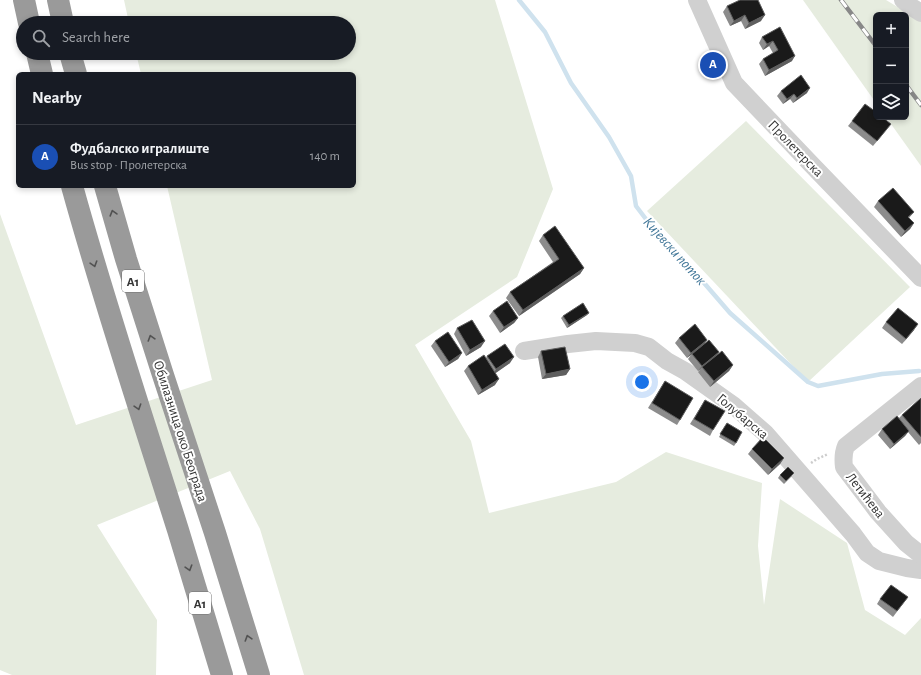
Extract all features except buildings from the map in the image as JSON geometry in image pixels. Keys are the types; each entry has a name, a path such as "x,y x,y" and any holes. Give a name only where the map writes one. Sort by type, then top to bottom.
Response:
{"highway":[{"path":"24,0 28,16"},
{"path":"58,0 61,16"},
{"path":"39,60 42,72"},
{"path":"72,60 75,72"},
{"name":"A1","path":"73,188 126,370 178,531 222,675"},
{"name":"Обилазница око Београда","path":"106,188 126,259 216,533 259,675"}],"street":[{"name":"Пролетерска","path":"697,0 734,83 921,278"},
{"path":"903,0 921,13"},
{"name":"Голубарска","path":"524,350 596,341 635,343 649,348 733,405 766,433 853,534 867,553 879,561 921,570"},
{"name":"Летићева","path":"921,386 846,446 843,452 844,467 878,512 906,543 921,555"}],"path":[{"path":"817,459 831,452"}],"shaded area":[{"path":"124,0 495,0 553,189 517,277 415,345 471,441 489,513 616,482 666,452 762,483 758,546 764,605 780,499 847,543 865,610 905,635 921,618 921,675 304,675 260,529 230,471 97,525 157,620 156,675 12,675 0,670 0,214 76,425 212,380 167,188 356,188 356,72 141,72 138,60 356,60 356,16 127,16"},
{"path":"803,0 886,0 906,12 873,12 873,99"},
{"path":"909,14 921,21 921,166 888,120 909,120"},
{"path":"746,121 910,287 808,382 647,211"}],"waterway":[{"name":"Кијевски поток","path":"519,0 545,32 571,83 609,137 631,176 636,206 658,235 692,269 730,313 808,382 818,386 882,374 919,371"}],"railway":[{"path":"841,0 873,42"},
{"path":"909,89 921,105"}],"place":[{"name":"Фудбалско игралиште","path":"713,65"}]}
